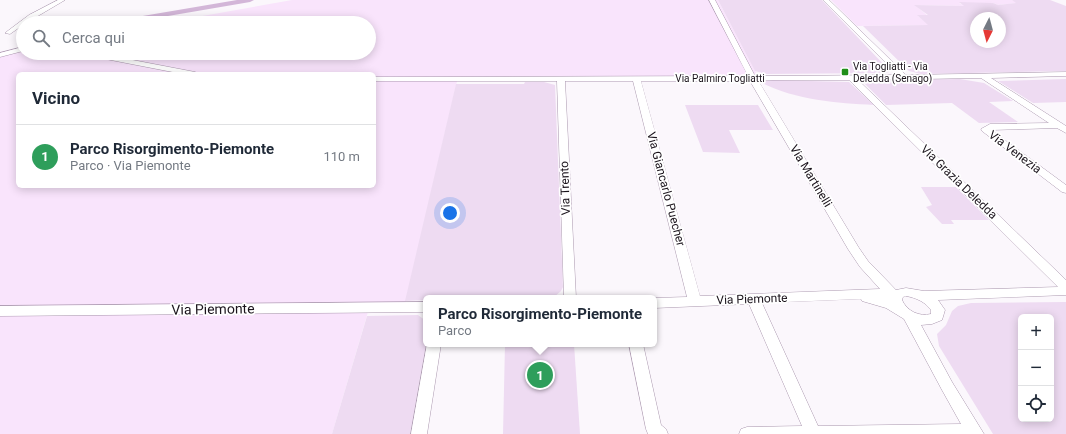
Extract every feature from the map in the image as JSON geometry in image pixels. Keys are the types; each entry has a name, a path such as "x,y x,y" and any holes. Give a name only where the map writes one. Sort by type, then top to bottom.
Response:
{"street":[{"path":"31,16 62,0"},
{"name":"Via Martinelli","path":"712,0 753,78 854,249 872,273 898,294 896,304 907,314"},
{"path":"826,0 904,77"},
{"path":"3,34 16,27"},
{"path":"3,34 16,33"},
{"path":"0,51 13,45"},
{"path":"0,47 16,45"},
{"path":"0,55 16,47"},
{"path":"122,60 185,72"},
{"name":"Via Palmiro Togliatti","path":"376,79 851,78 1066,74"},
{"path":"983,76 1063,128"},
{"name":"Via Trento","path":"561,78 570,295"},
{"name":"Via Giancarlo Puecher","path":"636,78 695,301"},
{"name":"Via Grazia Deledda","path":"851,78 1066,287"},
{"name":"Via Venezia","path":"1063,128 990,127 985,129 1066,190"},
{"path":"856,295 873,286 874,280 872,273"},
{"path":"924,296 1066,291"},
{"name":"Via Piemonte","path":"657,302 754,300 898,294 924,296"},
{"name":"Via Piemonte","path":"856,295 890,304 907,314"},
{"path":"937,306 958,295"},
{"path":"907,314 923,320 930,320 934,319 939,314 937,306 924,296"},
{"path":"754,300 813,433"},
{"name":"Via Piemonte","path":"0,311 423,307"},
{"path":"907,314 925,342 947,386 975,433"},
{"path":"925,342 924,330 930,320"},
{"path":"419,434 434,347"},
{"path":"637,347 654,429 660,434"},
{"path":"747,434 975,433"}],"shaded area":[{"path":"292,0 718,0 758,76 458,77 405,304 370,305 332,434 0,434 0,52 16,49 16,60 376,60 376,16 202,16"},
{"path":"718,0 822,0 888,69 889,72 766,74 755,71"},
{"path":"831,0 1012,0 1017,3 998,5 993,3 959,3 965,6 915,5 928,16 918,16 929,25 857,26"},
{"path":"1012,0 1050,0 1066,6 1066,71 921,74 909,71 863,26 928,25 917,15 928,15 914,5 964,6 959,2 993,3 998,5 1016,3"},
{"path":"960,79 984,83 1013,101 989,102 1018,122 979,123 952,103 886,105 864,83 870,80"},
{"path":"1066,79 1066,102 1033,103 998,81"},
{"path":"773,80 849,82 874,105 830,102 801,97 760,82"},
{"path":"525,82 544,82 555,85 563,287 561,291 556,295 423,295 423,300 405,301 456,84 524,84"},
{"path":"685,105 758,105 773,130 729,130 740,153 703,152"},
{"path":"921,187 956,187 989,220 951,220 954,224 942,224 926,207 932,205"},
{"path":"1066,302 1066,434 993,434 939,346 937,334 946,325 952,311 958,306 971,303"},
{"path":"418,315 423,319 423,347 425,347 410,434 332,434 367,316"},
{"path":"505,347 574,347 580,434 503,434"}],"waterway":[{"path":"155,16 250,0"}],"place":[{"name":"Via Togliatti - Via Deledda (Senago)","path":"845,72"},
{"name":"Parco Risorgimento-Piemonte","path":"540,375"}]}
